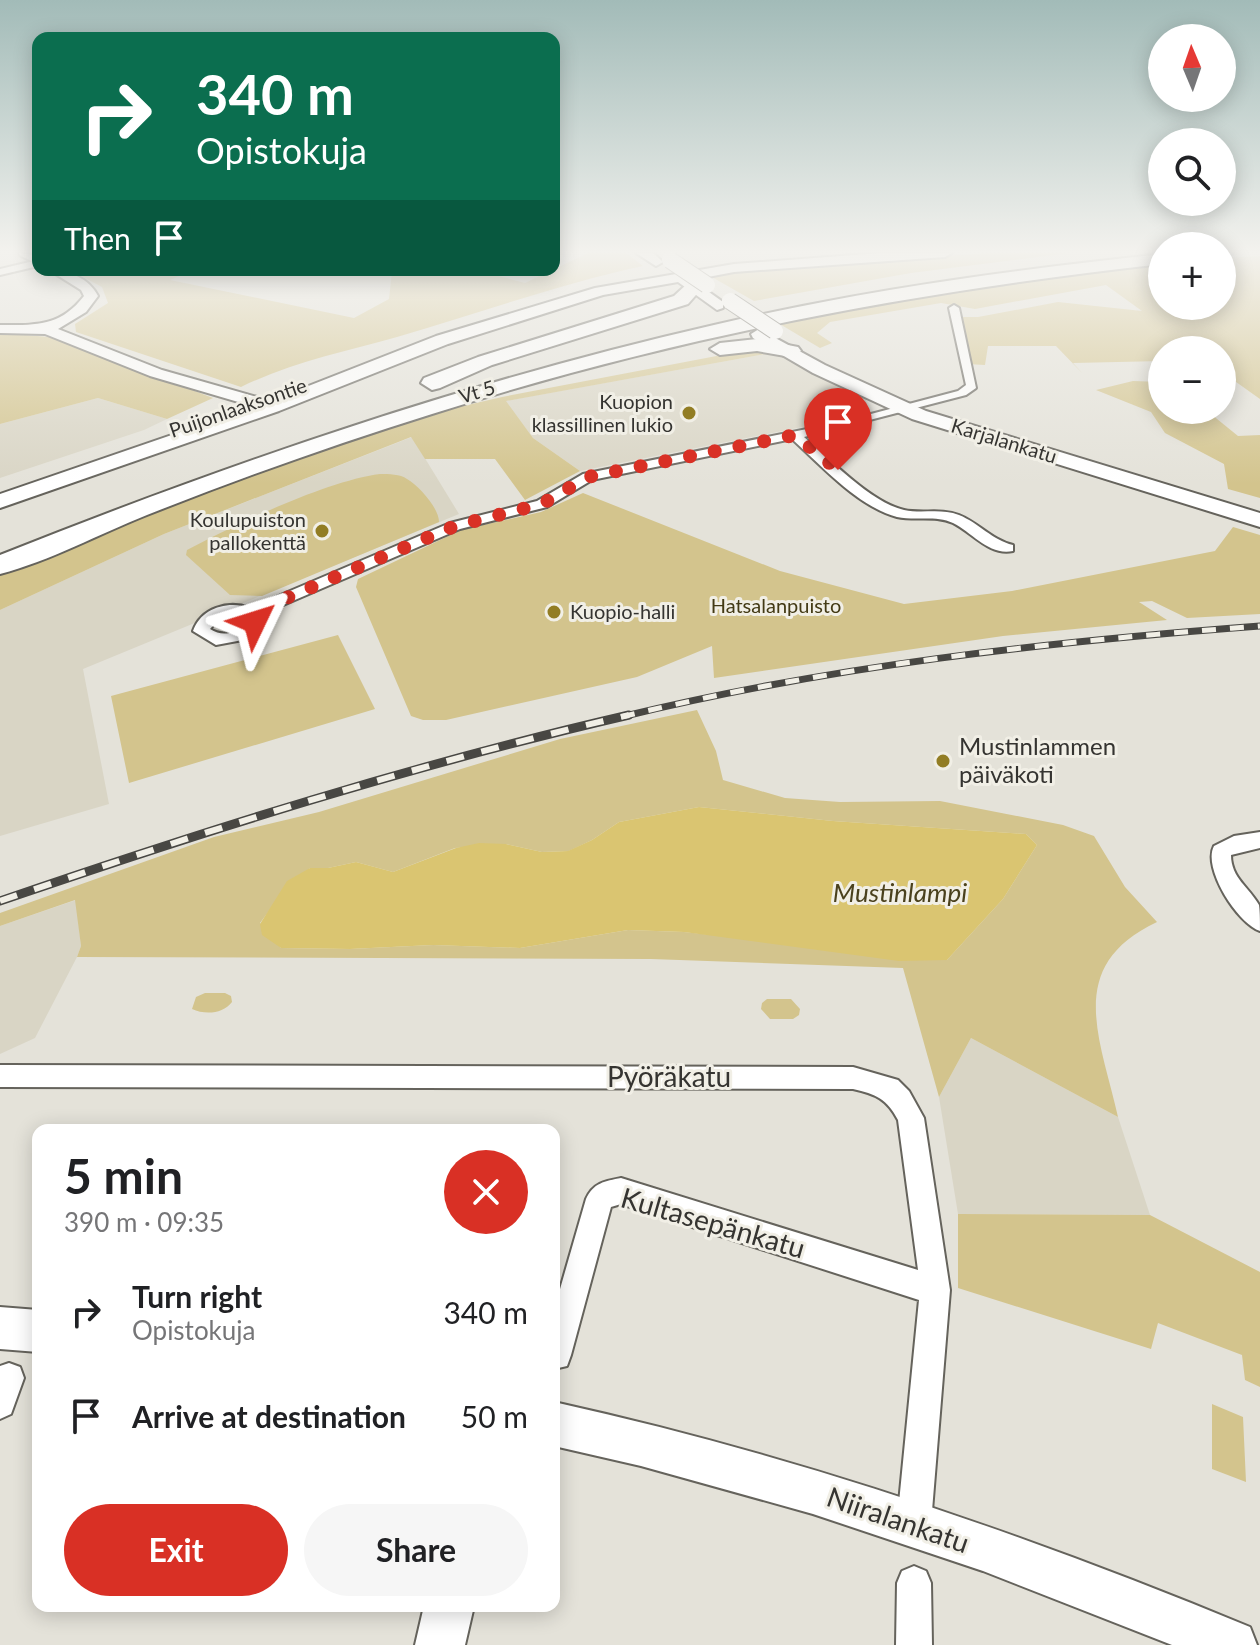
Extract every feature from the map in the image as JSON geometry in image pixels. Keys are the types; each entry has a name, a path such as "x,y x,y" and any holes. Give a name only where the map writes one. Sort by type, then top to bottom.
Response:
{"highway":[{"path":"359,412 485,361 587,330"},
{"name":"Vt 5","path":"0,546 107,502 359,412 670,330"},
{"name":"Vt 5","path":"0,565 216,478 384,422 594,358 712,330"},
{"path":"384,422 720,349 767,334"},
{"path":"720,349 757,345 791,351"}],"main road":[{"name":"Puijonlaaksontie","path":"0,501 459,330"},
{"path":"760,330 767,334"},
{"name":"Karjalankatu","path":"767,334 819,369 913,407 1260,520"},
{"name":"Karjalankatu","path":"767,334 838,366 913,407 1260,508"},
{"name":"Puijonlaaksontie","path":"0,489 265,404"}],"street":[{"path":"38,330 47,330 156,373 265,404"},
{"path":"251,613 455,526 542,504 588,477 795,435 962,393 972,386 959,330"},
{"path":"795,435 885,508 909,515 947,516 987,541 1008,548"},
{"path":"1260,840 1234,844 1221,851 1219,861 1224,874 1260,922"},
{"name":"Pyöräkatu","path":"0,1076 853,1078 874,1082 899,1094 911,1118 935,1290 914,1523"},
{"name":"Kultasepänkatu","path":"560,1341 600,1199 606,1194 621,1191 935,1290"},
{"path":"0,1328 32,1331"},
{"name":"Niiralankatu","path":"560,1425 749,1471 914,1523 1232,1645"},
{"path":"914,1583 914,1645"},
{"path":"440,1645 448,1612"}],"shaded area":[{"name":"Kuopion klassillinen lukio","path":"777,352 866,399 867,411 858,416 580,471 533,438 505,401"},
{"path":"98,398 167,419 144,430 0,478 0,424"},
{"path":"412,437 459,514 83,669 109,804 0,836 0,610 164,534"},
{"path":"76,900 81,946 77,957 35,1038 0,1054 0,926"},
{"path":"971,1038 1118,1117 1150,1215 958,1214 939,1097"}],"green space":[{"path":"421,330 318,358 241,387 76,332"},
{"path":"789,330 821,330 817,333 832,343 820,348"},
{"path":"958,330 1260,330 1260,399 1236,382 1236,336 1148,336 1148,361 1073,363 1083,374 1056,346 988,346 985,365 967,364"},
{"path":"0,335 49,337 72,344 213,398 167,419 98,398 0,424"},
{"path":"748,350 777,352 506,401 533,438 580,471 525,500 495,459 425,459 411,437 164,534 0,610 0,571 219,485 407,419 502,397"},
{"path":"1133,381 1148,382 1148,411 1096,390"},
{"path":"1159,424 1223,424 1238,436 1260,435 1260,498 1228,489 1224,464 1165,433"},
{"name":"Koulupuiston pallokenttä","path":"380,474 398,475 412,482 432,504 439,522 262,596 230,595 186,555 187,550 282,505 334,485"},
{"name":"Kuopio-halli","path":"583,493 780,571 904,604 1012,591 1215,551 1233,527 1260,535 1260,614 1187,618 1152,601 1139,602 1167,620 1003,636 714,678 712,646 637,677 446,720 423,720 411,716 356,587 358,579 461,530 541,512"},
{"path":"338,635 375,709 129,783 111,696"},
{"path":"697,710 716,751 723,780 785,798 840,802 940,801 1063,825 1094,836 1125,887 1157,922 1128,940 1109,960 1099,982 1096,1006 1098,1032 1118,1117 971,1038 939,1097 903,968 651,959 77,957 81,946 75,900 0,926 0,913 214,837 319,812 560,739","holes":["699,807 833,821 1026,834 1037,845 1003,899 947,960 684,932 628,930 520,948 433,945 281,948 260,923 274,904 310,868 356,862 393,872 455,848 506,844 542,852 569,851 619,822"]},
{"path":"205,993 225,993 231,996 232,1002 214,1012 192,1009 196,997"},
{"path":"767,999 791,999 800,1009 799,1015 793,1019 770,1019 761,1009"},
{"path":"958,1214 1150,1215 1260,1272 1260,1387 1245,1380 1242,1355 1158,1323 1151,1349 958,1288"},
{"path":"1212,1404 1243,1417 1246,1482 1212,1469"}],"water":[{"name":"Mustinlampi","path":"699,807 833,821 1026,834 1037,845 1003,899 947,960 899,961 684,932 628,930 520,948 433,945 281,948 262,935 260,924 287,881 310,868 356,862 393,872 456,848 479,843 506,844 542,852 568,851 619,822"}],"railway":[{"path":"621,717 779,684 938,658 1260,626"},
{"path":"0,901 312,800 470,755 629,715"}],"place":[{"name":"Kuopion klassillinen lukio","path":"689,413"},
{"name":"Koulupuiston pallokenttä","path":"322,531"},
{"name":"Kuopio-halli","path":"554,612"},
{"name":"Mustinlammen päiväkoti","path":"943,761"}],"route":[{"path":"255,622 251,613 455,526 542,504 588,477 795,435 838,470"}],"park label":[{"name":"Hatsalanpuisto","path":"776,606"}]}
